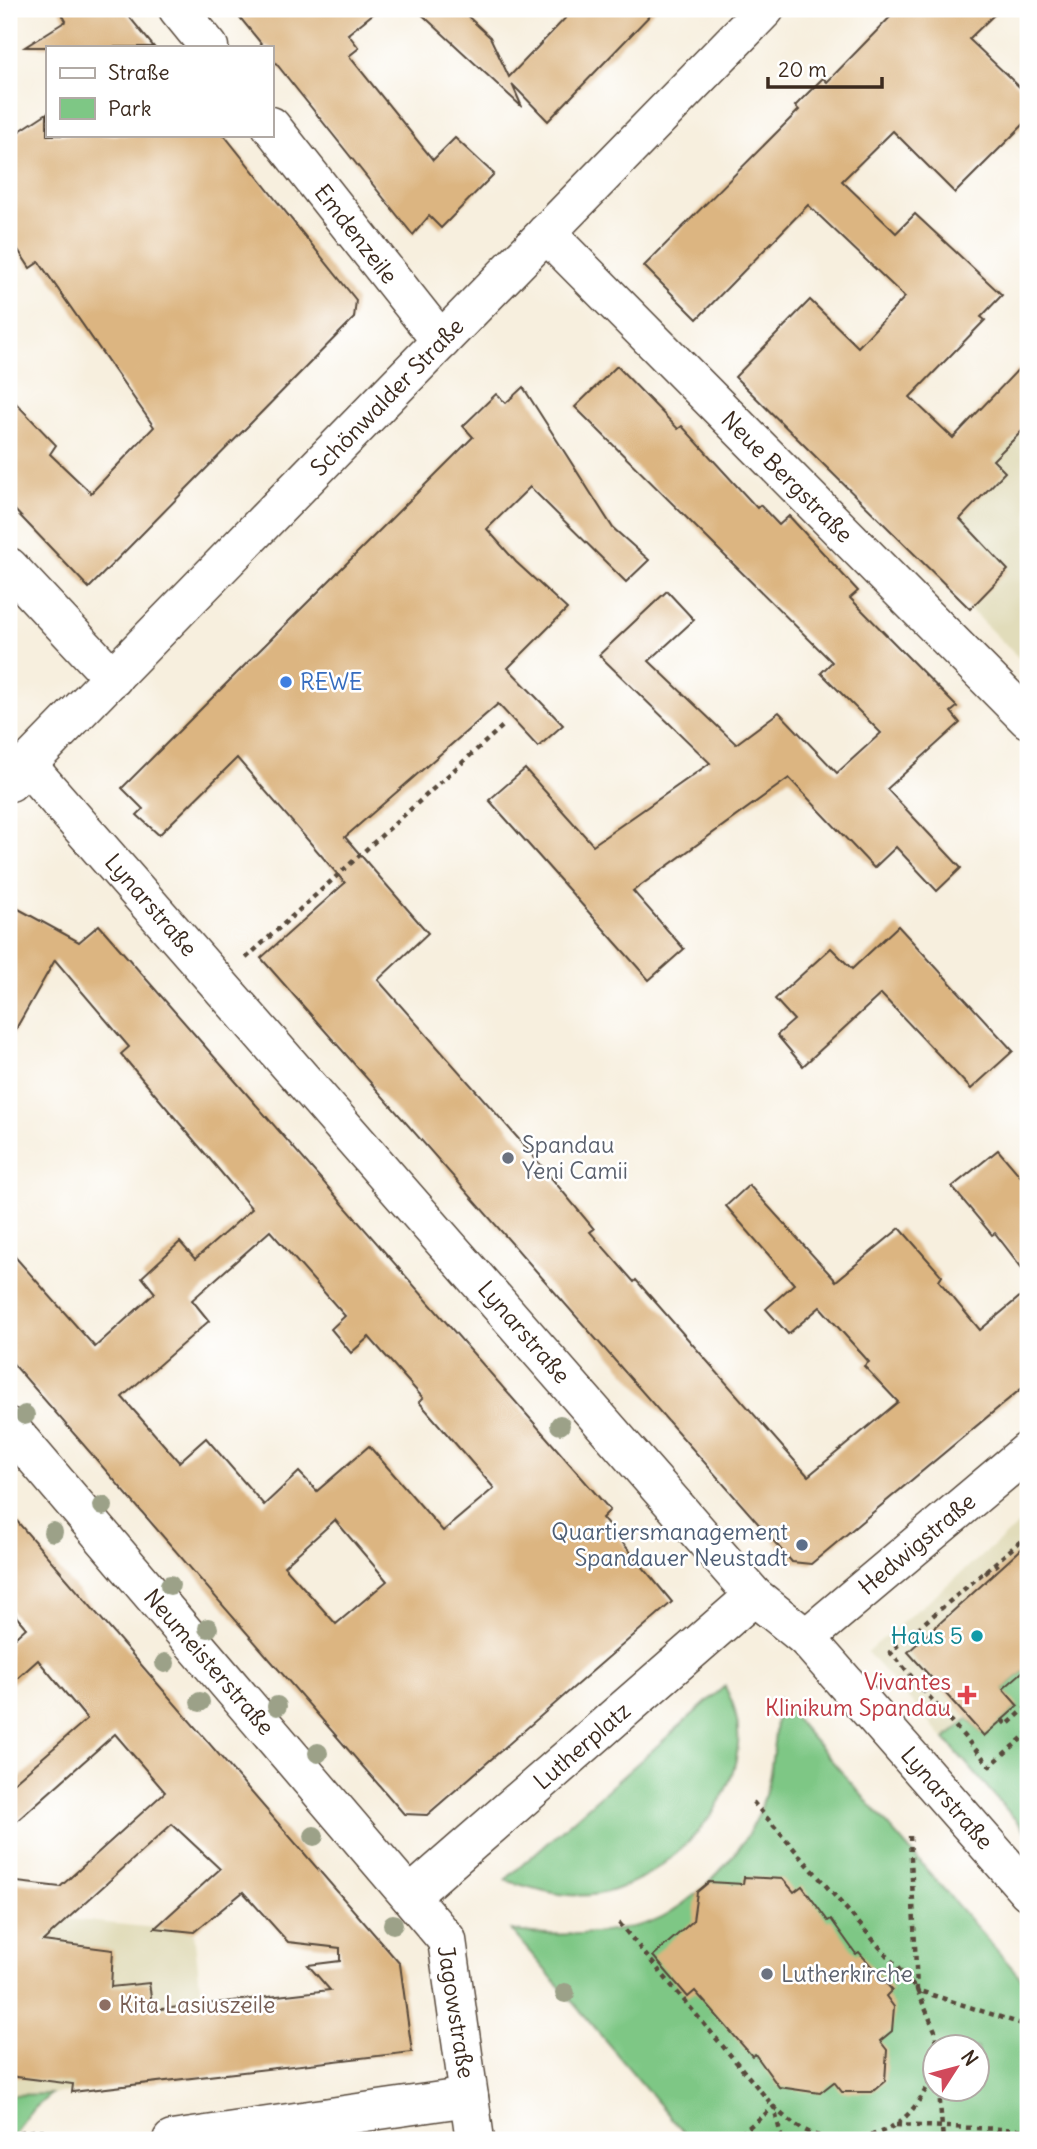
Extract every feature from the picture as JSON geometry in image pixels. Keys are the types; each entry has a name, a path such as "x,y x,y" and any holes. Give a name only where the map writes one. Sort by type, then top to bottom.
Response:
{"street":[{"path":"178,9 208,46"},
{"name":"Schönwalder Straße","path":"18,775 765,9"},
{"name":"Emdenzeile","path":"273,130 441,341"},
{"name":"Neue Bergstraße","path":"546,233 1028,719"},
{"path":"9,567 113,678"},
{"name":"Lynarstraße","path":"18,775 754,1596 806,1638 1028,1891"},
{"name":"Neumeisterstraße","path":"9,1427 410,1896"},
{"name":"Hedwigstraße","path":"806,1638 1028,1451"},
{"name":"Lutherplatz","path":"410,1896 754,1596"},
{"name":"Jagowstraße","path":"410,1896 447,1940 475,2140"},
{"path":"172,2140 469,2097"}],"path":[{"path":"245,958 505,724"},
{"path":"1028,1535 890,1652 990,1766 1028,1733"},
{"path":"995,1563 999,1568"},
{"path":"985,1570 991,1577"},
{"path":"1002,1720 1007,1725 1028,1706"},
{"path":"752,1802 917,1990 936,2034"},
{"path":"910,1836 917,1990"},
{"path":"620,1923 774,2107 792,2125 815,2137 837,2140"},
{"path":"917,1990 1028,2026"},
{"path":"851,2140 879,2135 896,2125 913,2111 922,2095"},
{"path":"940,2104 943,2140"},
{"path":"733,2140 774,2107"},
{"path":"774,2107 782,2140"},
{"path":"896,2125 1028,2130"},
{"path":"9,2133 46,2130"}],"shaded area":[{"path":"1028,425 1028,667 907,547"},
{"name":"Vivantes Klinikum Spandau","path":"1028,1517 1028,1834 867,1652"},
{"name":"Kita Lasiuszeile","path":"9,1913 194,1932 210,2076 51,2094 9,2095"}],"green space":[{"path":"1028,1667 1028,1834 945,1739 968,1719 984,1735 1017,1707 1003,1689"},
{"path":"725,1686 735,1711 738,1739 734,1768 723,1795 707,1820 687,1843 664,1863 639,1879 600,1894 559,1894 505,1880"},
{"path":"778,1699 1028,1986 1028,2136 1023,2140 690,2140 511,1930 548,1934 614,1931 653,1921 682,1905 730,1860 748,1834 762,1806 774,1745"},
{"path":"51,2094 28,2114 12,2140 9,2140 9,2095"}],"building":[{"path":"59,9 123,9 153,46 25,47 66,21"},
{"path":"233,9 379,9 348,34 359,48 349,56 433,160 455,138 494,174 441,228 429,216 413,235 273,60 273,46 263,46"},
{"path":"416,9 460,9 490,37 509,77 574,9 656,9 548,121 512,84 522,107"},
{"path":"898,9 1000,9 969,39 1028,95 1028,120 955,193 893,131 842,181 896,233 915,214 1002,295 981,317 985,320 910,397 953,438 1028,359 1028,425 993,460 1005,472 960,519 1008,570 970,609 735,377 810,300 858,347 905,297 808,205 697,319 644,266 799,110 795,106 823,78 827,82"},
{"path":"46,114 46,136 225,136 356,300 354,318 89,588 9,504 9,396 56,445 50,454 91,493 154,427 39,262 30,268 9,236 9,138"},
{"path":"617,366 678,429 682,426 757,508 760,505 779,525 789,516 858,591 850,598 957,707 951,712 960,723 887,789 961,868 937,891 896,847 874,868 789,778 633,891 684,949 649,980 489,800 525,769 593,845 710,763 599,655 667,591 694,620 649,661 736,744 779,712 837,773 881,733 821,673 832,662 575,407"},
{"path":"523,387 613,528 649,560 626,582 530,487 487,529 516,562 567,609 508,668 563,725 538,747 498,704 345,837 428,933 378,980 523,1144 594,1229 590,1232 634,1282 636,1280 808,1476 898,1402 864,1366 869,1362 820,1307 788,1334 766,1309 794,1284 726,1206 749,1185 836,1281 900,1228 942,1276 939,1281 980,1330 1028,1290 1028,1383 811,1564 792,1562 261,958 345,883 237,758 159,835 137,815 143,809 122,788 473,437 463,426 496,394 506,403"},
{"path":"13,906 79,942 99,925 610,1510 602,1518 672,1602 427,1815 404,1814 9,1359 9,1250 95,1347 155,1293 142,1277 180,1242 195,1259 252,1209 121,1054 129,1047 55,960 9,1041 9,924 15,913","holes":["270,1231 345,1316 331,1329 351,1353 369,1337 423,1398 419,1402 494,1488 443,1531 369,1446 317,1491 299,1472 264,1505 206,1438 179,1462 122,1397 209,1321 192,1300","335,1520 387,1581 336,1624 284,1566"]},
{"path":"898,926 1013,1051 971,1089 881,994 803,1066 777,1035 794,1020 775,999 831,948 852,969"},
{"path":"998,1150 1028,1185 1028,1276 995,1233 992,1235 952,1187"},
{"path":"9,1512 400,1964 412,2052 72,2092 73,2084 9,2076 9,1881 60,1887 165,1792 115,1734 9,1828 9,1787 87,1719 38,1660 9,1686 9,1643 26,1628 9,1608","holes":["172,1824 220,1869 155,1928 194,1932 243,1892 288,1942 340,1948 340,1961 308,1965 330,1990 153,2010 149,1983 111,1987 113,1950 43,1941"]},
{"name":"Haus 5","path":"1028,1543 1028,1667 1003,1689 1018,1706 984,1736 908,1652"},
{"name":"Lutherkirche","path":"744,1877 783,1879 794,1892 802,1886 828,1921 831,1919 856,1954 859,1952 892,1990 886,1996 894,2007 892,2031 880,2041 887,2050 885,2081 872,2092 842,2092 834,2082 820,2093 779,2087 755,2054 752,2056 695,1991 688,1997 653,1956 693,1921 697,1892 709,1882 743,1884"}],"place":[{"name":"REWE","path":"286,682"},
{"name":"Spandau Yeni Camii","path":"508,1158"},
{"name":"Quartiersmanagement Spandauer Neustadt","path":"802,1545"},
{"name":"Haus 5","path":"977,1636"},
{"name":"Vivantes Klinikum Spandau","path":"967,1695"},
{"name":"Lutherkirche","path":"767,1974"},
{"name":"Kita Lasiuszeile","path":"105,2005"}]}
